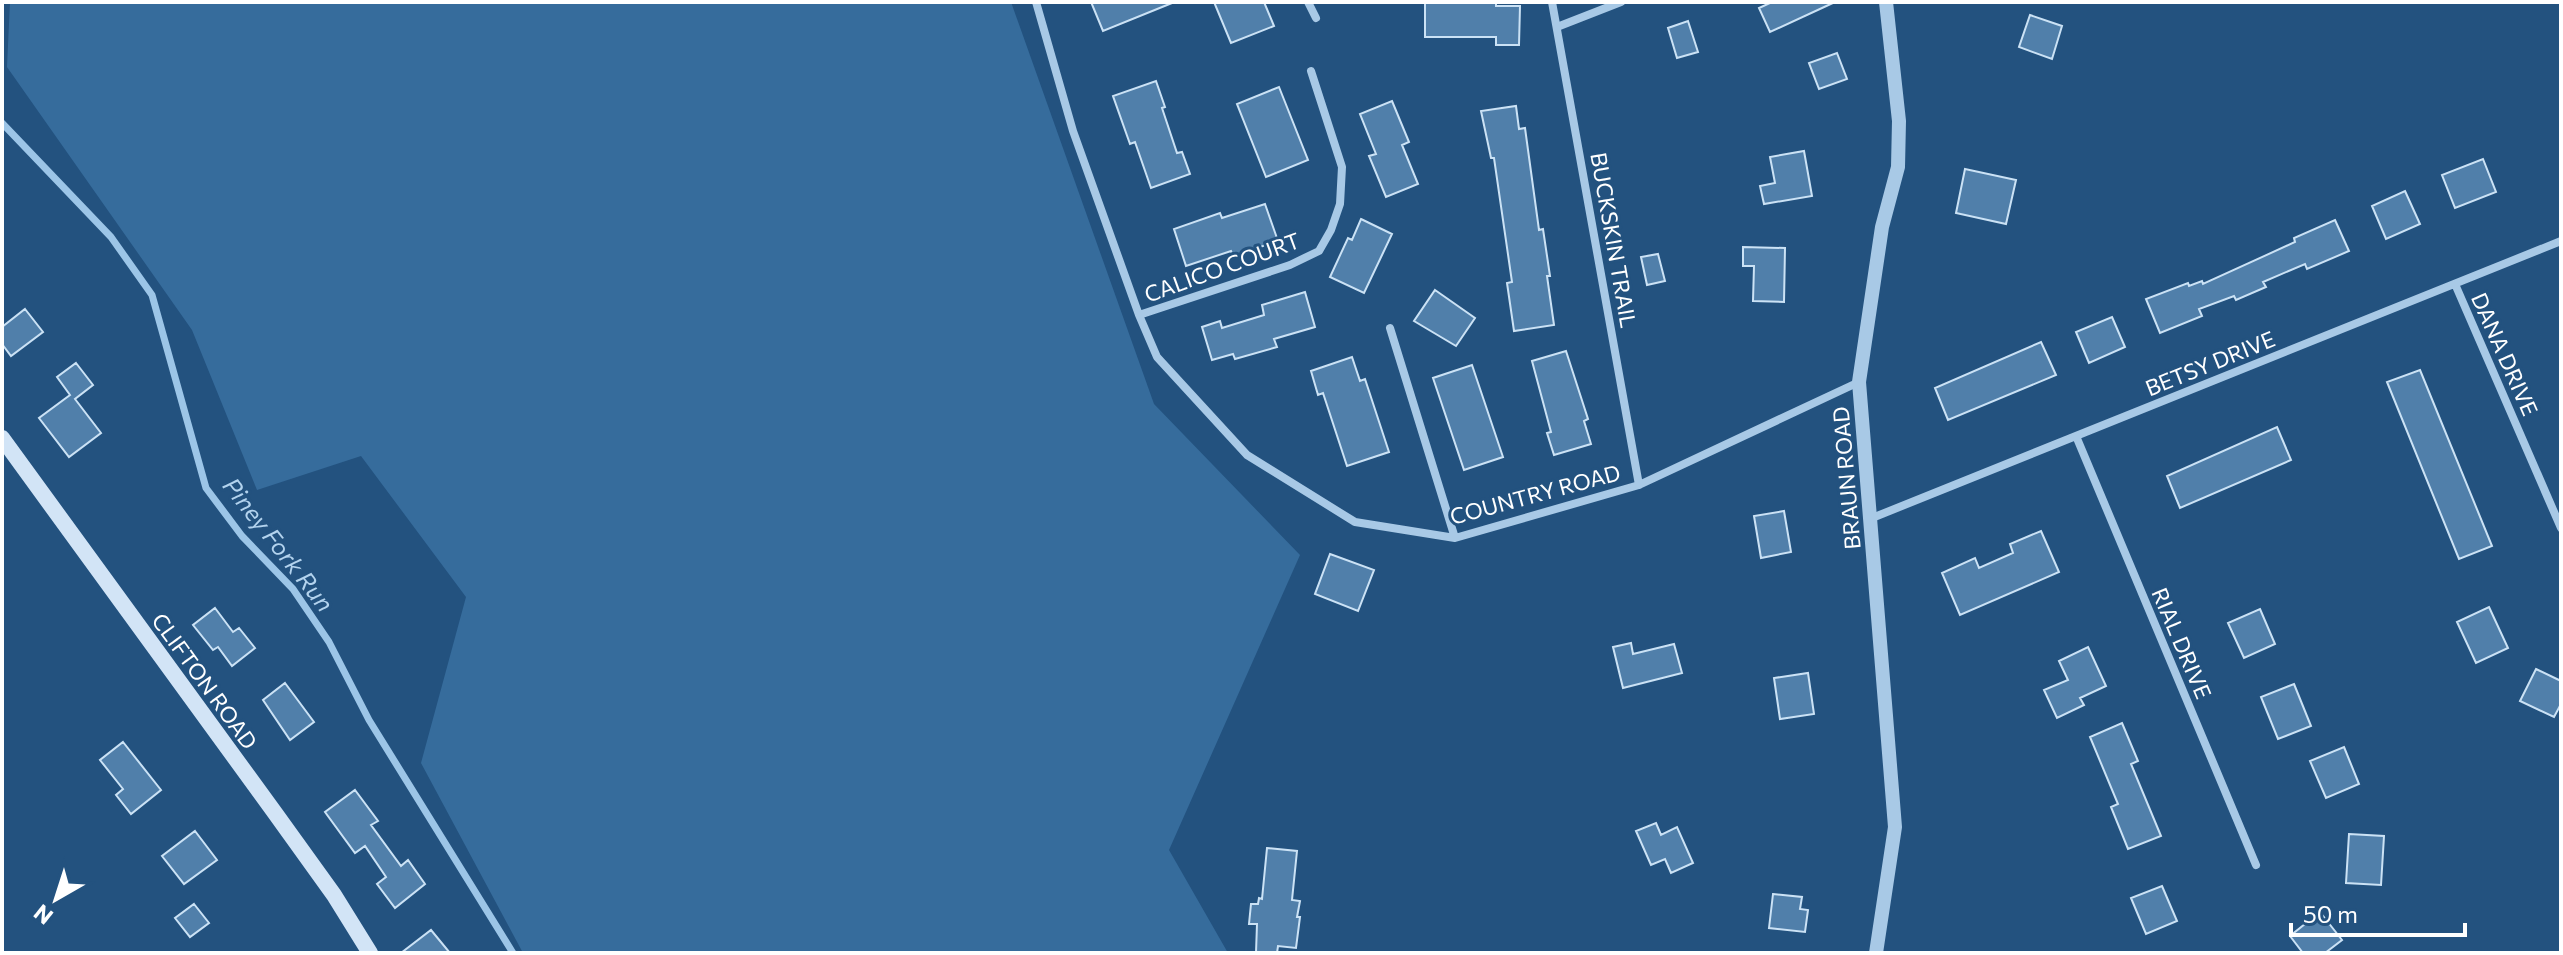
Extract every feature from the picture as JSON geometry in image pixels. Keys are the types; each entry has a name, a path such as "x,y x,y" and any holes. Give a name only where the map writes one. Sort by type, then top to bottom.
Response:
{"main road":[{"name":"CLIFTON ROAD","path":"2,438 309,860 370,953"}],"street":[{"name":"COUNTRY ROAD","path":"1036,2 1073,131 1157,357 1247,455 1355,522 1455,538 1639,485 1859,382"},
{"path":"1308,2 1316,18"},
{"name":"BUCKSKIN TRAIL","path":"1552,2 1639,485"},
{"path":"1557,27 1621,2"},
{"name":"BRAUN ROAD","path":"1876,953 1895,827 1859,382 1882,227 1898,167 1899,121 1886,2"},
{"name":"CALICO COURT","path":"1139,315 1290,265 1319,251 1340,204 1342,167 1311,71"},
{"name":"BETSY DRIVE","path":"1872,518 2561,241"},
{"name":"DANA DRIVE","path":"2455,284 2561,528"},
{"path":"1390,328 1455,538"},
{"name":"RIAL DRIVE","path":"2076,436 2256,865"}],"shaded area":[{"path":"10,2 1011,2 1154,404 1300,555 1169,850 1228,953 523,953 421,763 466,597 361,456 257,490 192,330 7,67"}],"building":[{"path":"1091,2 1172,2 1172,3 1103,31"},
{"path":"1214,2 1264,2 1274,26 1231,43"},
{"path":"1425,2 1496,2 1496,6 1520,6 1519,45 1496,45 1496,37 1425,37"},
{"path":"1772,2 1835,2 1770,32 1759,8"},
{"path":"2030,15 2062,26 2052,59 2019,47"},
{"path":"1688,21 1698,52 1677,58 1668,28"},
{"path":"1837,53 1847,79 1819,89 1809,63"},
{"path":"1156,81 1177,153 1182,152 1190,174 1151,188 1135,142 1130,144 1113,96"},
{"path":"1279,87 1308,160 1266,177 1237,104"},
{"path":"1392,101 1409,142 1402,145 1418,184 1386,197 1369,156 1376,154 1360,114"},
{"path":"1516,106 1519,129 1525,128 1539,230 1543,229 1554,325 1514,331 1507,283 1512,282 1494,158 1491,158 1481,111"},
{"path":"1804,151 1812,196 1764,204 1760,186 1775,183 1770,157"},
{"path":"2483,159 2496,192 2455,208 2442,175"},
{"path":"1965,169 2016,180 2006,224 1956,213"},
{"path":"2405,191 2420,224 2386,239 2372,206"},
{"path":"1265,204 1278,241 1233,256 1231,251 1186,266 1174,229 1220,213 1222,218"},
{"path":"1361,219 1392,234 1364,293 1330,277 1348,238 1352,240"},
{"path":"2335,220 2349,251 2307,269 2305,264 2263,282 2266,287 2236,300 2234,296 2199,309 2202,316 2160,333 2146,299 2188,283 2189,286 2202,281 2203,284"},
{"path":"1743,247 1785,248 1784,302 1753,301 1754,266 1743,266"},
{"path":"1658,254 1665,281 1647,285 1641,257"},
{"path":"1435,290 1475,318 1456,346 1414,321"},
{"path":"1305,292 1315,327 1274,339 1277,347 1235,359 1233,354 1212,360 1202,327 1220,321 1222,328 1264,315 1262,305"},
{"path":"25,309 43,332 11,356 2,344 2,327"},
{"path":"2112,317 2125,347 2089,363 2076,332"},
{"path":"2041,342 2056,375 1948,420 1935,388"},
{"path":"1566,351 1588,419 1584,421 1591,444 1554,455 1532,361"},
{"path":"1352,357 1360,381 1365,379 1389,452 1347,466 1323,393 1318,395 1311,371"},
{"path":"76,363 93,385 75,399 101,433 69,457 39,418 70,395 57,377"},
{"path":"1472,365 1503,457 1464,470 1433,378"},
{"path":"2420,370 2492,546 2459,559 2387,382"},
{"path":"2277,427 2291,460 2180,508 2167,476"},
{"path":"1784,511 1791,552 1761,558 1754,516"},
{"path":"2041,531 2059,572 1960,615 1942,573 1975,558 1979,568 2013,553 2010,544"},
{"path":"1330,554 1374,570 1358,611 1315,594"},
{"path":"2489,607 2508,648 2476,663 2457,622"},
{"path":"215,608 233,632 239,628 255,648 232,666 218,647 213,650 193,625"},
{"path":"2260,609 2275,644 2244,658 2228,623"},
{"path":"1631,643 1633,654 1674,644 1682,673 1623,688 1613,647"},
{"path":"2088,647 2106,686 2080,698 2084,705 2057,718 2044,690 2068,680 2059,661"},
{"path":"2536,669 2561,681 2561,704 2554,717 2520,701"},
{"path":"1808,673 1814,714 1780,719 1774,678"},
{"path":"285,683 314,722 290,740 263,700"},
{"path":"2294,684 2311,726 2278,739 2261,697"},
{"path":"2122,723 2138,761 2131,764 2161,836 2128,849 2111,807 2118,804 2090,737"},
{"path":"123,742 161,790 131,814 116,795 123,789 100,760"},
{"path":"2344,747 2359,784 2326,798 2310,761"},
{"path":"355,790 378,821 371,825 401,866 408,860 425,884 395,908 377,884 386,877 365,846 355,853 325,812"},
{"path":"1656,823 1661,835 1677,827 1693,863 1671,873 1665,859 1651,865 1636,831"},
{"path":"195,831 217,860 184,884 162,856"},
{"path":"2349,834 2384,836 2381,885 2346,883"},
{"path":"1267,848 1297,851 1292,900 1300,901 1297,917 1300,917 1296,948 1278,946 1277,953 1256,953 1257,924 1249,924 1251,904 1258,904 1259,898 1262,899"},
{"path":"2162,886 2177,921 2146,934 2131,898"},
{"path":"1773,894 1802,897 1800,909 1808,910 1805,932 1769,928"},
{"path":"194,904 209,923 190,937 175,918"},
{"path":"2320,912 2342,940 2325,953 2303,953 2290,936"},
{"path":"431,930 450,953 401,953"}],"waterway":[{"name":"Piney Fork Run","path":"2,123 111,237 152,295 206,488 242,536 293,589 329,642 369,720 513,953"}]}
